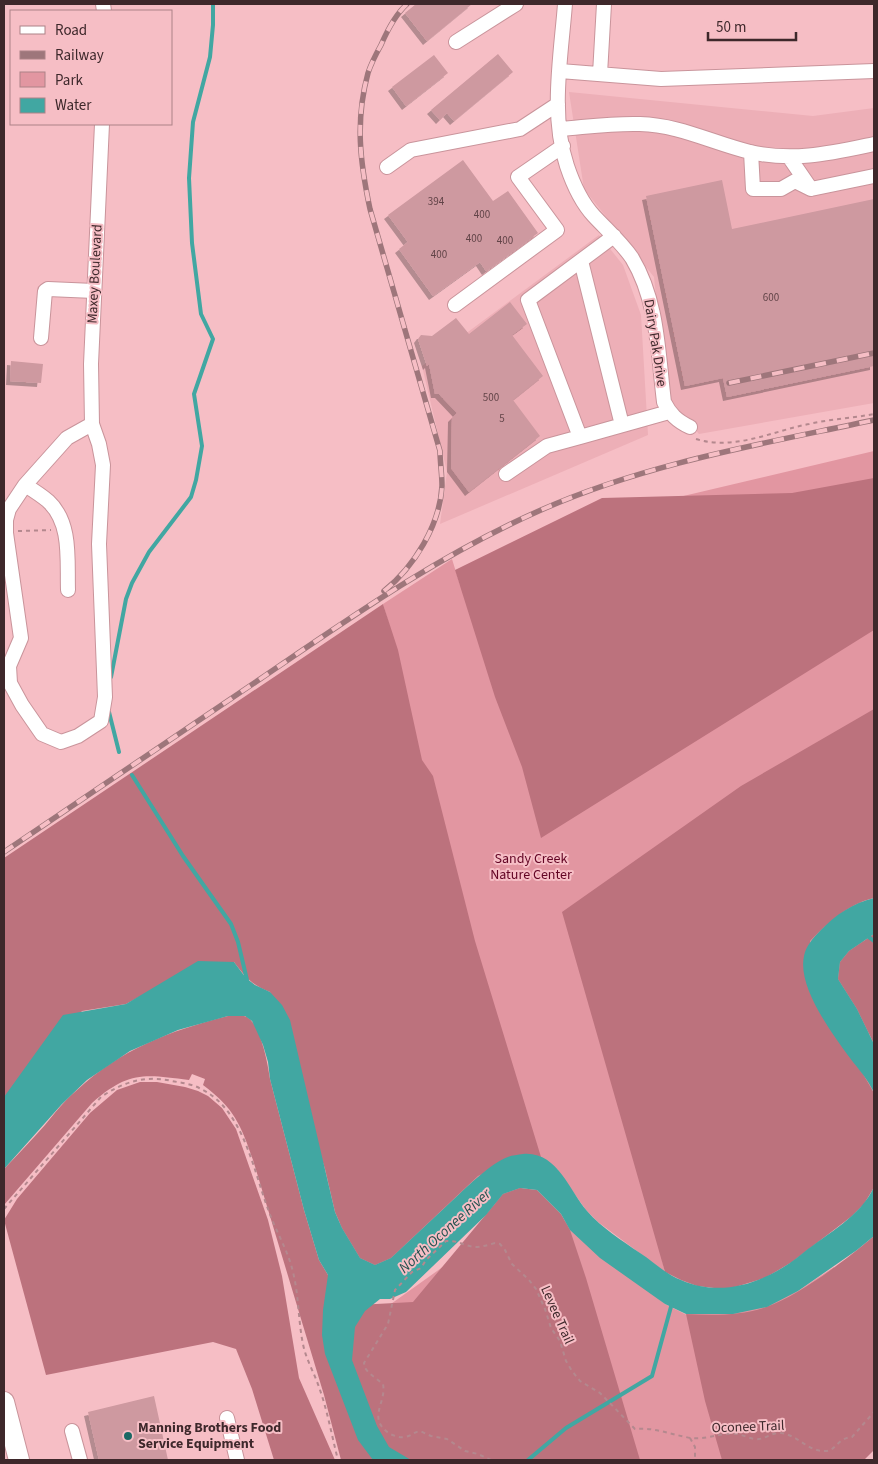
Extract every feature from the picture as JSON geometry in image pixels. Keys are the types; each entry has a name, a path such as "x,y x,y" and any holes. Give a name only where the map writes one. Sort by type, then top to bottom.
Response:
{"highway":[{"path":"4,1402 19,1460"}],"street":[{"path":"456,42 516,4"},
{"name":"Dairy Pak Drive","path":"565,4 558,104 562,146 566,164 582,200 633,260 648,294 653,311 664,402 669,412"},
{"path":"600,74 604,4"},
{"path":"560,71 661,79 874,71"},
{"path":"387,167 411,150 520,128 558,104"},
{"path":"560,129 640,124 681,130 751,152 789,157 819,156 874,144"},
{"name":"Maxey Boulevard","path":"6,531 21,638 9,666 10,683 22,705 42,734 61,742 78,736 101,720 106,696 99,544 103,465 100,444 92,424 91,364 102,125"},
{"path":"456,305 557,230 518,177 562,146"},
{"path":"751,152 753,189 781,190 794,181 811,189 874,176"},
{"path":"789,157 811,189"},
{"path":"580,437 528,300 614,236"},
{"path":"581,261 622,425"},
{"path":"41,338 46,291 48,289 94,291"},
{"path":"506,474 546,446 669,412 678,421 690,427"},
{"path":"6,531 6,509 66,438 92,424"},
{"path":"26,485 49,501 63,520 68,590"},
{"path":"227,1418 237,1460"},
{"path":"72,1431 80,1460"}],"path":[{"path":"690,427 693,438 704,442 730,444 810,423 874,414"},
{"path":"6,531 65,530"},
{"path":"4,1209 94,1104 118,1086 138,1080 169,1080 202,1089 215,1098 227,1110 240,1131 268,1210 290,1262 296,1284 303,1345 322,1395 338,1460"},
{"name":"Levee Trail","path":"491,1460 465,1451 447,1439 431,1436 420,1431 404,1437 394,1436 386,1431 380,1424 377,1412 384,1392 383,1384 365,1366 365,1360 374,1349 376,1341 388,1324 396,1287 412,1272 420,1268 426,1260 438,1251 444,1242 456,1241 474,1247 495,1243 502,1247 512,1264 536,1289 551,1328 560,1341 569,1366 580,1381 604,1397 631,1427 635,1429 655,1429 675,1436 690,1438"},
{"name":"Oconee Trail","path":"690,1438 712,1438 732,1434 758,1439 779,1432 792,1436 807,1447 825,1452 832,1450 844,1438 852,1437 874,1412"},
{"path":"690,1438 695,1447 695,1460"}],"shaded area":[{"path":"569,92 813,116 874,108 874,403 699,434 666,395 654,277 584,189"},
{"path":"599,235 623,265 641,315 648,435 440,524 447,472 422,366"},
{"path":"874,478 874,630 541,838 522,767 495,697 455,570 602,498 792,493"},
{"path":"383,604 398,650 422,760 433,776 475,941 541,1157 525,1154 478,1176 391,1258 375,1265 360,1258 335,1212 325,1169 270,992 250,980 234,962 150,991 126,1004 82,1011 4,1099 4,858"},
{"path":"874,709 874,898 847,909 810,941 817,1007 874,1093 873,1189 864,1204 852,1216 792,1262 765,1278 732,1288 697,1286 665,1272 562,912 741,786"},
{"path":"874,934 874,1044 857,1009 838,979 840,962 849,951"},
{"path":"228,1016 244,1016 250,1019 259,1034 304,1210 319,1260 328,1275 339,1306 413,1302 503,1194 520,1188 537,1190 561,1214 570,1230 640,1460 341,1460 324,1395 249,1148 235,1118 214,1093 203,1085 205,1079 192,1074 189,1080 148,1076 137,1077 116,1085 92,1103 4,1205 4,1169 68,1099 93,1076 147,1043 186,1028"},
{"path":"140,1082 157,1082 198,1091 208,1096 222,1108 236,1129 268,1220 282,1276 299,1378 335,1460 274,1460 252,1389 236,1349 213,1342 46,1375 4,1220 17,1199 90,1113 117,1090"},
{"path":"874,1236 874,1450 864,1460 722,1460 705,1401 686,1314 716,1315 736,1313 756,1310 779,1302 808,1286"}],"green space":[{"name":"Sandy Creek Nature Center","path":"874,451 874,888 860,886 874,1123 662,1260 665,1272 598,1222 586,1210 557,1169 353,1283 336,1273 391,631 383,604 452,559 460,585 624,510"},
{"path":"538,1199 665,1304 687,1315 798,1291 834,1267 844,1460 407,1460 381,1311"}],"water":[{"path":"874,898 874,934 849,951 840,962 838,979 857,1009 874,1044 874,1093 818,1010 806,982 803,968 806,949 812,939 826,925 852,906"},
{"name":"North Oconee River","path":"198,961 234,962 246,978 255,985 270,992 282,1005 290,1020 335,1212 360,1258 375,1265 391,1258 487,1169 508,1157 523,1154 535,1155 553,1165 587,1211 612,1234 670,1275 697,1285 713,1288 730,1287 761,1279 776,1272 852,1216 868,1198 874,1187 874,1236 798,1291 767,1307 733,1314 686,1314 665,1304 600,1258 570,1230 561,1214 537,1190 520,1188 503,1194 486,1215 406,1292 390,1299 380,1299 365,1311 355,1327 352,1360 377,1426 389,1447 411,1460 373,1460 358,1440 325,1354 322,1335 328,1275 319,1260 304,1210 270,1079 268,1062 263,1045 252,1021 245,1016 228,1016 178,1030 130,1051 87,1080 62,1104 4,1169 4,1097 63,1015 126,1004"}],"building":[{"path":"416,4 472,4 427,41 405,13"},
{"path":"498,54 513,72 454,121 447,113 440,120 431,110"},
{"path":"434,55 448,73 406,106 392,87"},
{"path":"463,160 493,201 508,191 538,233 486,271 480,262 433,296 399,249 408,242 388,215"},
{"path":"722,180 732,229 874,199 874,366 727,397 723,378 685,386 646,196"},
{"path":"510,302 527,324 512,335 543,376 513,400 540,436 469,492 451,468 452,418 457,413 439,394 435,394 429,364 427,366 418,339 421,335 432,336 456,318 469,334"},
{"path":"11,361 43,364 41,383 10,381"},
{"name":"Manning Brothers Food Service Equipment","path":"154,1396 168,1460 99,1460 88,1412"}],"waterway":[{"path":"111,677 126,599 132,583 149,552 191,497 202,446 194,394 213,339 201,314 192,243 189,178 193,122 210,57 213,4"},
{"path":"109,712 119,752"},
{"path":"132,775 183,856 231,924 238,942 247,980"},
{"path":"866,935 874,941"},
{"path":"528,1460 566,1428 652,1376 672,1303"}],"railway":[{"path":"384,591 405,570 424,544 436,515 442,486 440,451 370,209 360,141 361,108 368,73 389,29 407,4"},
{"path":"729,383 874,353"},
{"path":"4,852 366,608 434,565 505,527 581,494 663,467 705,456 874,420"}],"place":[{"name":"Manning Brothers Food Service Equipment","path":"128,1436"}]}
